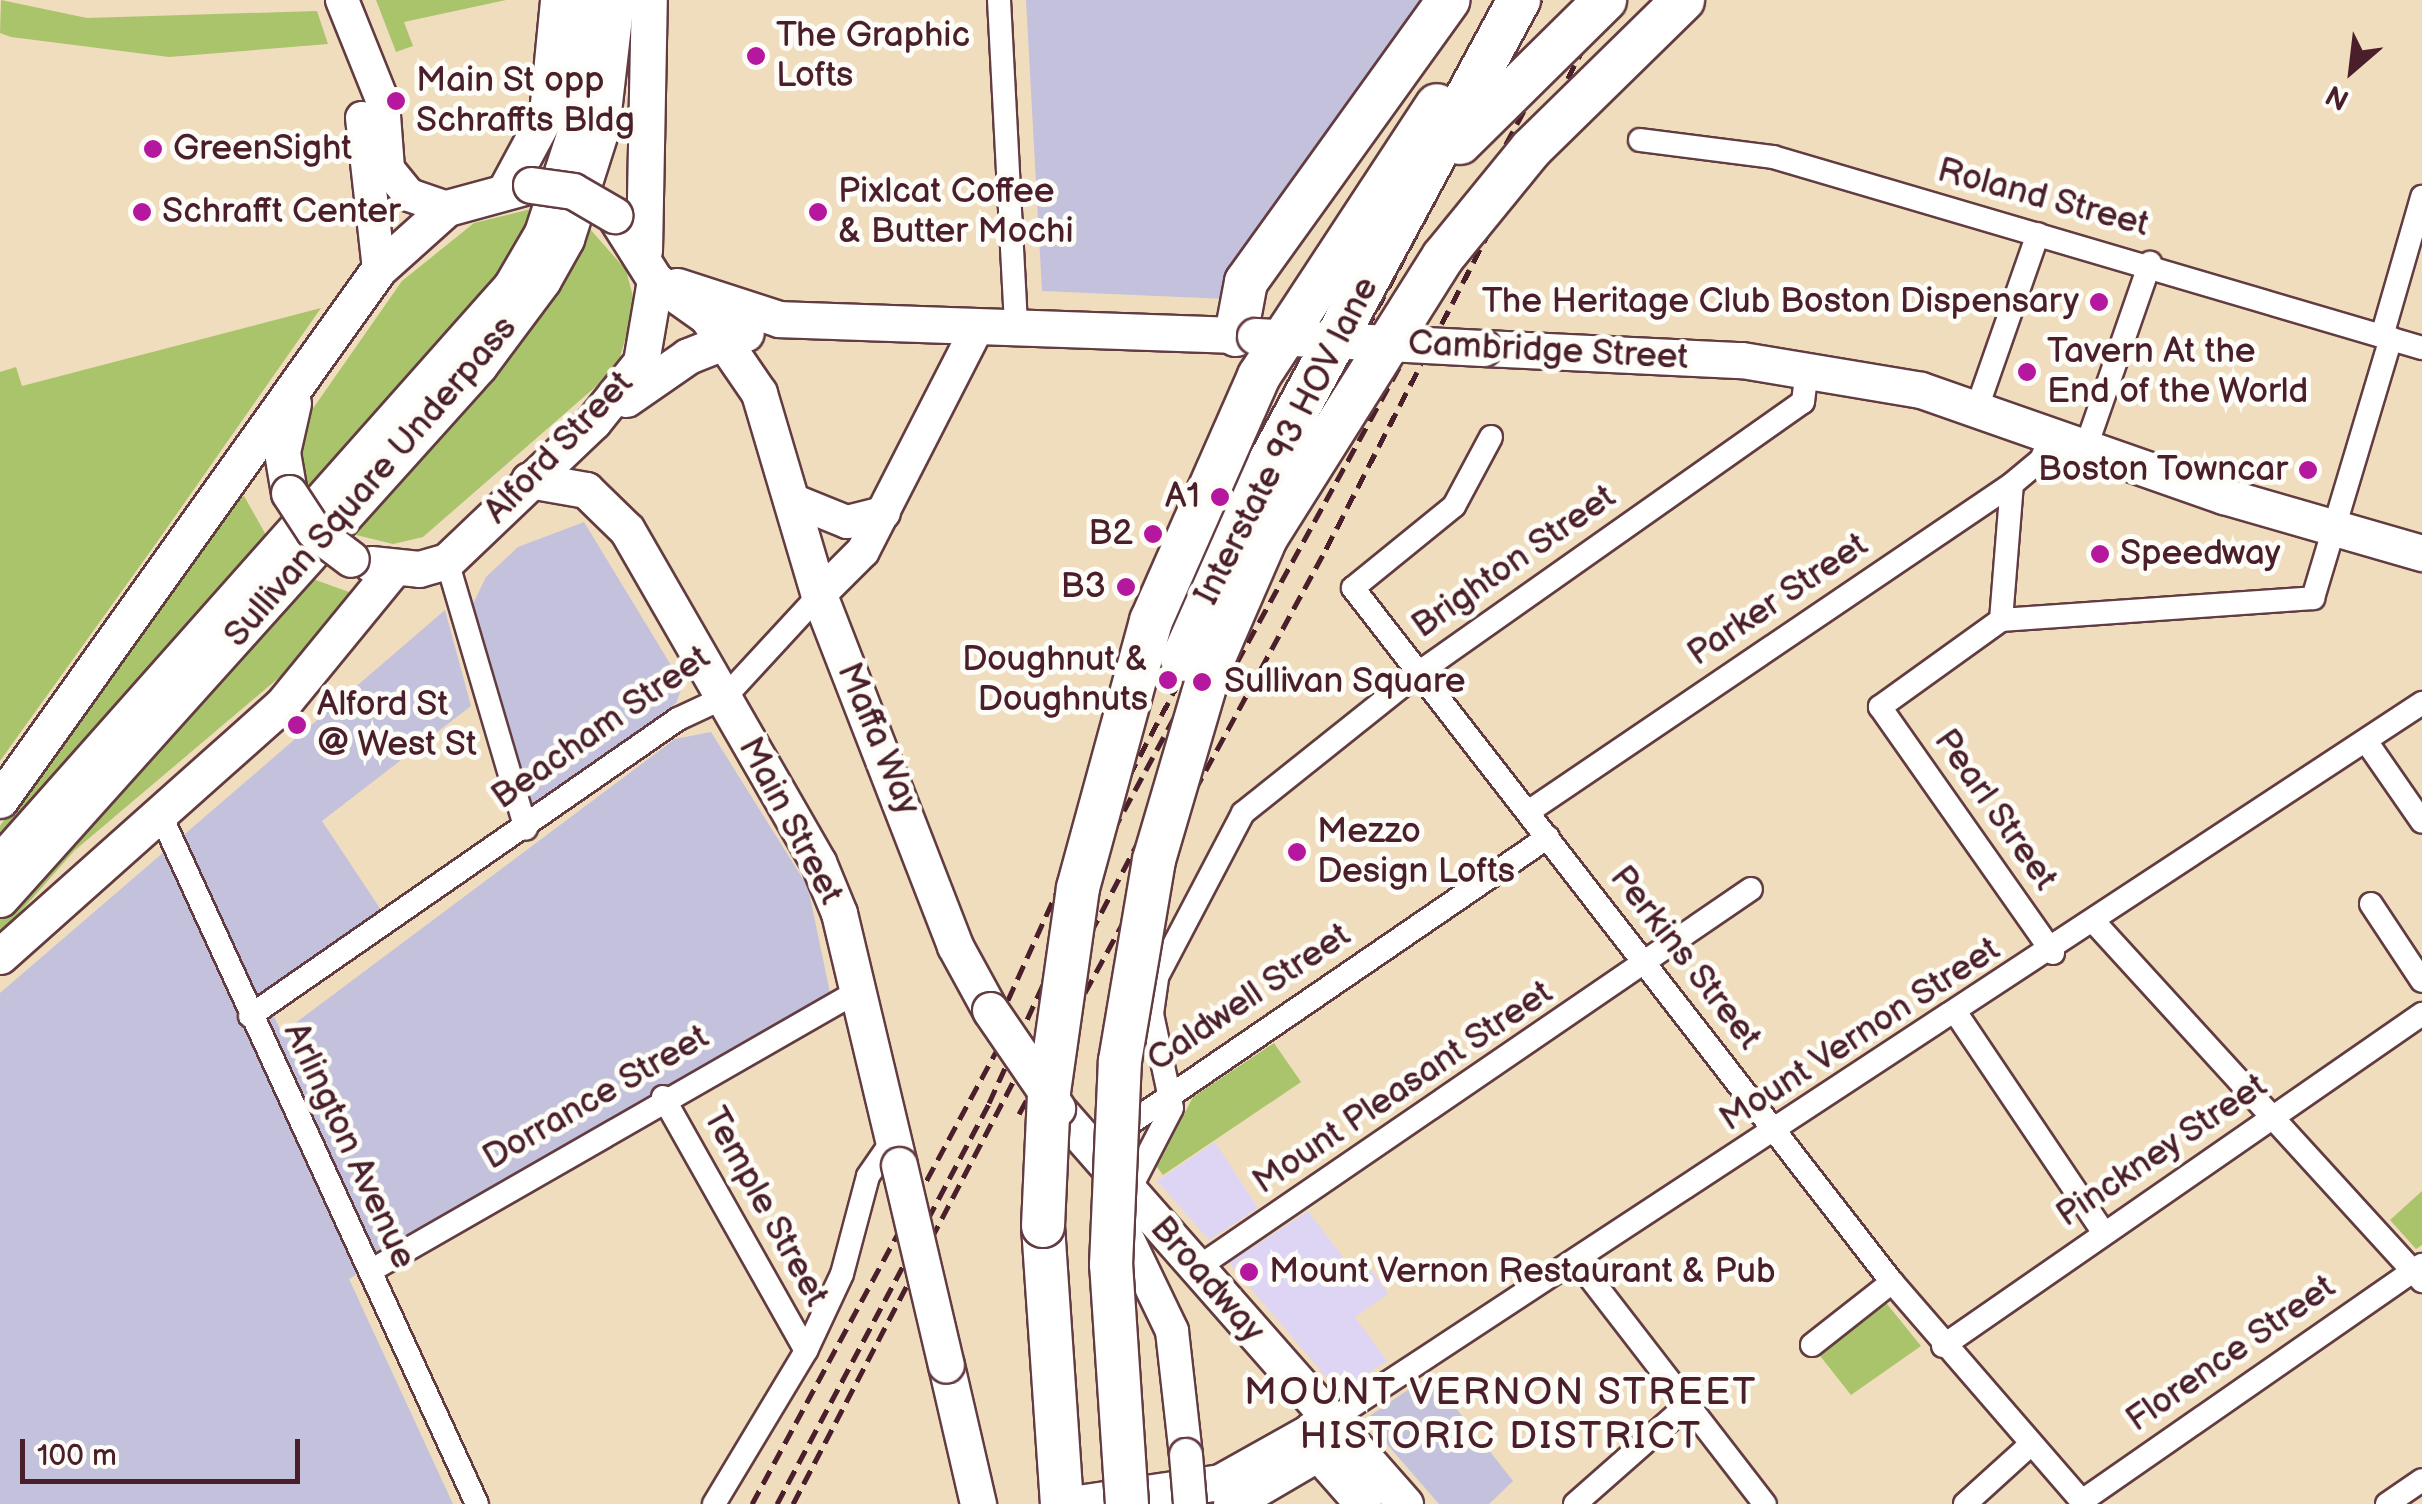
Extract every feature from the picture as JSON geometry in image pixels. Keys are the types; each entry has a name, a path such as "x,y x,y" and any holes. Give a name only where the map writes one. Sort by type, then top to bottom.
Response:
{"highway":[{"path":"1245,336 1256,266 1450,0"},
{"path":"1062,1504 1044,1159 1068,952 1113,752 1174,556 1259,376 1348,230 1516,0"},
{"name":"Interstate 93 HOV lane","path":"1098,1504 1083,1285 1087,1127 1112,924 1156,735 1246,507 1516,0"},
{"path":"1127,1504 1111,1202 1128,996 1190,725 1266,538 1544,0"},
{"path":"1113,752 1234,472 1305,347 1455,148 1605,0"},
{"path":"1266,538 1485,202 1683,0"}],"main road":[{"path":"342,0 383,102 388,169 409,195 446,208"},
{"path":"519,186 547,113 558,0"},
{"name":"Sullivan Square Underpass","path":"0,862 511,286 542,232 568,156 590,0"},
{"name":"Sullivan Square Underpass","path":"0,899 479,366 543,280 566,239 601,130 616,0"},
{"name":"Alford Street","path":"447,561 593,422 641,362 649,266 650,0"},
{"path":"364,48 362,181 379,268"},
{"path":"0,800 298,387 379,268 446,208 519,186 573,191 614,216 649,266"},
{"name":"Cambridge Street","path":"649,266 779,319 1245,336 1807,370 1978,404 2294,516 2422,553"},
{"name":"Maffa Way","path":"649,266 726,339 759,393 795,502 819,595 955,946 990,1010 1061,1113 1129,1191"},
{"name":"Cambridge Street","path":"593,422 726,339 779,319"},
{"name":"Beacham Street","path":"819,595 884,513 978,326"},
{"path":"298,387 283,432 289,493 314,532 351,559 394,568 447,561"},
{"name":"Main Street","path":"529,480 586,490 609,508 725,697 830,888 858,991 978,1504"},
{"path":"795,502 847,522 884,513"},
{"path":"0,956 161,816 302,685 394,568"},
{"path":"1061,1113 1163,1302 1186,1455 1211,1499"},
{"name":"Broadway","path":"1129,1191 1197,1268 1324,1432 1362,1504"},
{"path":"1071,1504 1211,1499 1324,1432"},
{"name":"Broadway","path":"1324,1432 1405,1504"}],"street":[{"path":"999,0 1016,327"},
{"name":"Roland Street","path":"1640,140 1756,153 2150,263 2422,348"},
{"path":"2012,484 2001,620 2313,598 2338,530 2422,197"},
{"path":"1978,404 2038,234"},
{"path":"2087,444 2150,263"},
{"name":"Brighton Street","path":"1129,1191 1165,1132 1172,1092 1152,998 1236,824 1417,674 1802,402 1807,370"},
{"name":"Parker Street","path":"1528,812 2012,484 2041,460 2053,432"},
{"name":"Perkins Street","path":"1491,437 1454,506 1353,588 1943,1346 2083,1503"},
{"path":"447,561 526,828"},
{"name":"Beacham Street","path":"250,1016 678,719 725,697 819,595"},
{"name":"Pearl Street","path":"2001,620 1880,707 2052,953"},
{"name":"Mount Vernon Street","path":"1324,1432 1775,1131 1958,1016 2422,703"},
{"path":"2366,741 2422,822"},
{"name":"Arlington Avenue","path":"161,816 478,1504"},
{"name":"Caldwell Street","path":"1088,1144 1172,1092 1548,838"},
{"name":"Mount Pleasant Street","path":"1197,1268 1648,967 1751,889"},
{"path":"2371,904 2422,981"},
{"path":"2095,923 2419,1272"},
{"name":"Dorrance Street","path":"372,1270 664,1097 858,991"},
{"name":"Pinckney Street","path":"1943,1346 2422,1014"},
{"path":"1958,1016 2104,1233"},
{"name":"Temple Street","path":"664,1097 806,1351"},
{"path":"714,1504 806,1351 846,1261 868,1176 896,1153"},
{"path":"1577,1261 1755,1500"},
{"name":"Florence Street","path":"2083,1503 2419,1272"},
{"path":"1812,1345 1892,1282"},
{"path":"1575,1504 1684,1408"},
{"path":"1965,1504 2030,1445"},
{"path":"2387,1504 2422,1480"}],"shaded area":[{"path":"1026,0 1436,0 1227,299 1042,291"},
{"path":"584,522 683,685 676,703 531,808 470,610 486,577 518,547"},
{"path":"445,610 471,706 322,821 383,913 264,996 282,1033 675,739 711,732 808,887 830,993 349,1279 453,1504 0,1504 0,993"},
{"path":"1215,1142 1258,1208 1209,1240 1157,1181"},
{"path":"1308,1211 1358,1277 1371,1269 1388,1294 1355,1317 1387,1361 1339,1392 1229,1263"},
{"path":"1430,1375 1513,1481 1489,1504 1439,1504 1365,1419"}],"green space":[{"path":"1,0 87,18 317,11 328,44 169,57 11,37 0,33"},
{"path":"376,0 506,0 404,22 413,46 396,52"},
{"path":"535,208 492,288 310,498 299,471 307,417 402,281 474,223"},
{"path":"590,229 626,270 635,304 617,368 423,537 393,544 348,533 513,352"},
{"path":"321,308 0,761 0,372 16,367 22,386"},
{"path":"244,496 270,542 0,843 0,826 229,500"},
{"path":"310,578 349,592 327,637 74,851 0,935 0,918"},
{"path":"1274,1043 1301,1082 1163,1175 1157,1167 1193,1097"},
{"path":"2422,1191 2422,1245 2416,1249 2390,1220"},
{"path":"1883,1299 1921,1346 1851,1395 1817,1352"}],"railway":[{"path":"1075,878 1541,0"},
{"path":"777,1504 989,1103 1113,831 1278,524 1418,306 1584,0"},
{"path":"1019,1114 1326,549 1608,0"},
{"path":"793,1504 1137,844 1429,313"},
{"path":"989,1042 1071,860"},
{"path":"752,1504 1006,1033"}],"place":[{"name":"The Graphic Lofts","path":"756,56"},
{"name":"Main St opp Schraffts Bldg","path":"396,101"},
{"name":"GreenSight","path":"153,149"},
{"name":"Schrafft Center","path":"142,212"},
{"name":"Pixlcat Coffee & Butter Mochi","path":"818,212"},
{"name":"The Heritage Club Boston Dispensary","path":"2099,302"},
{"name":"Tavern At the End of the World","path":"2027,372"},
{"name":"Boston Towncar","path":"2308,470"},
{"name":"A1","path":"1220,497"},
{"name":"B2","path":"1153,534"},
{"name":"Speedway","path":"2100,554"},
{"name":"B3","path":"1126,587"},
{"name":"Doughnut & Doughnuts","path":"1168,680"},
{"name":"Sullivan Square","path":"1202,682"},
{"name":"Alford St @ West St","path":"297,725"},
{"name":"Mezzo Design Lofts","path":"1297,852"},
{"name":"Mount Vernon Restaurant & Pub","path":"1249,1272"}],"district":[{"name":"MOUNT VERNON STREET HISTORIC DISTRICT","path":"1501,1415"}]}
